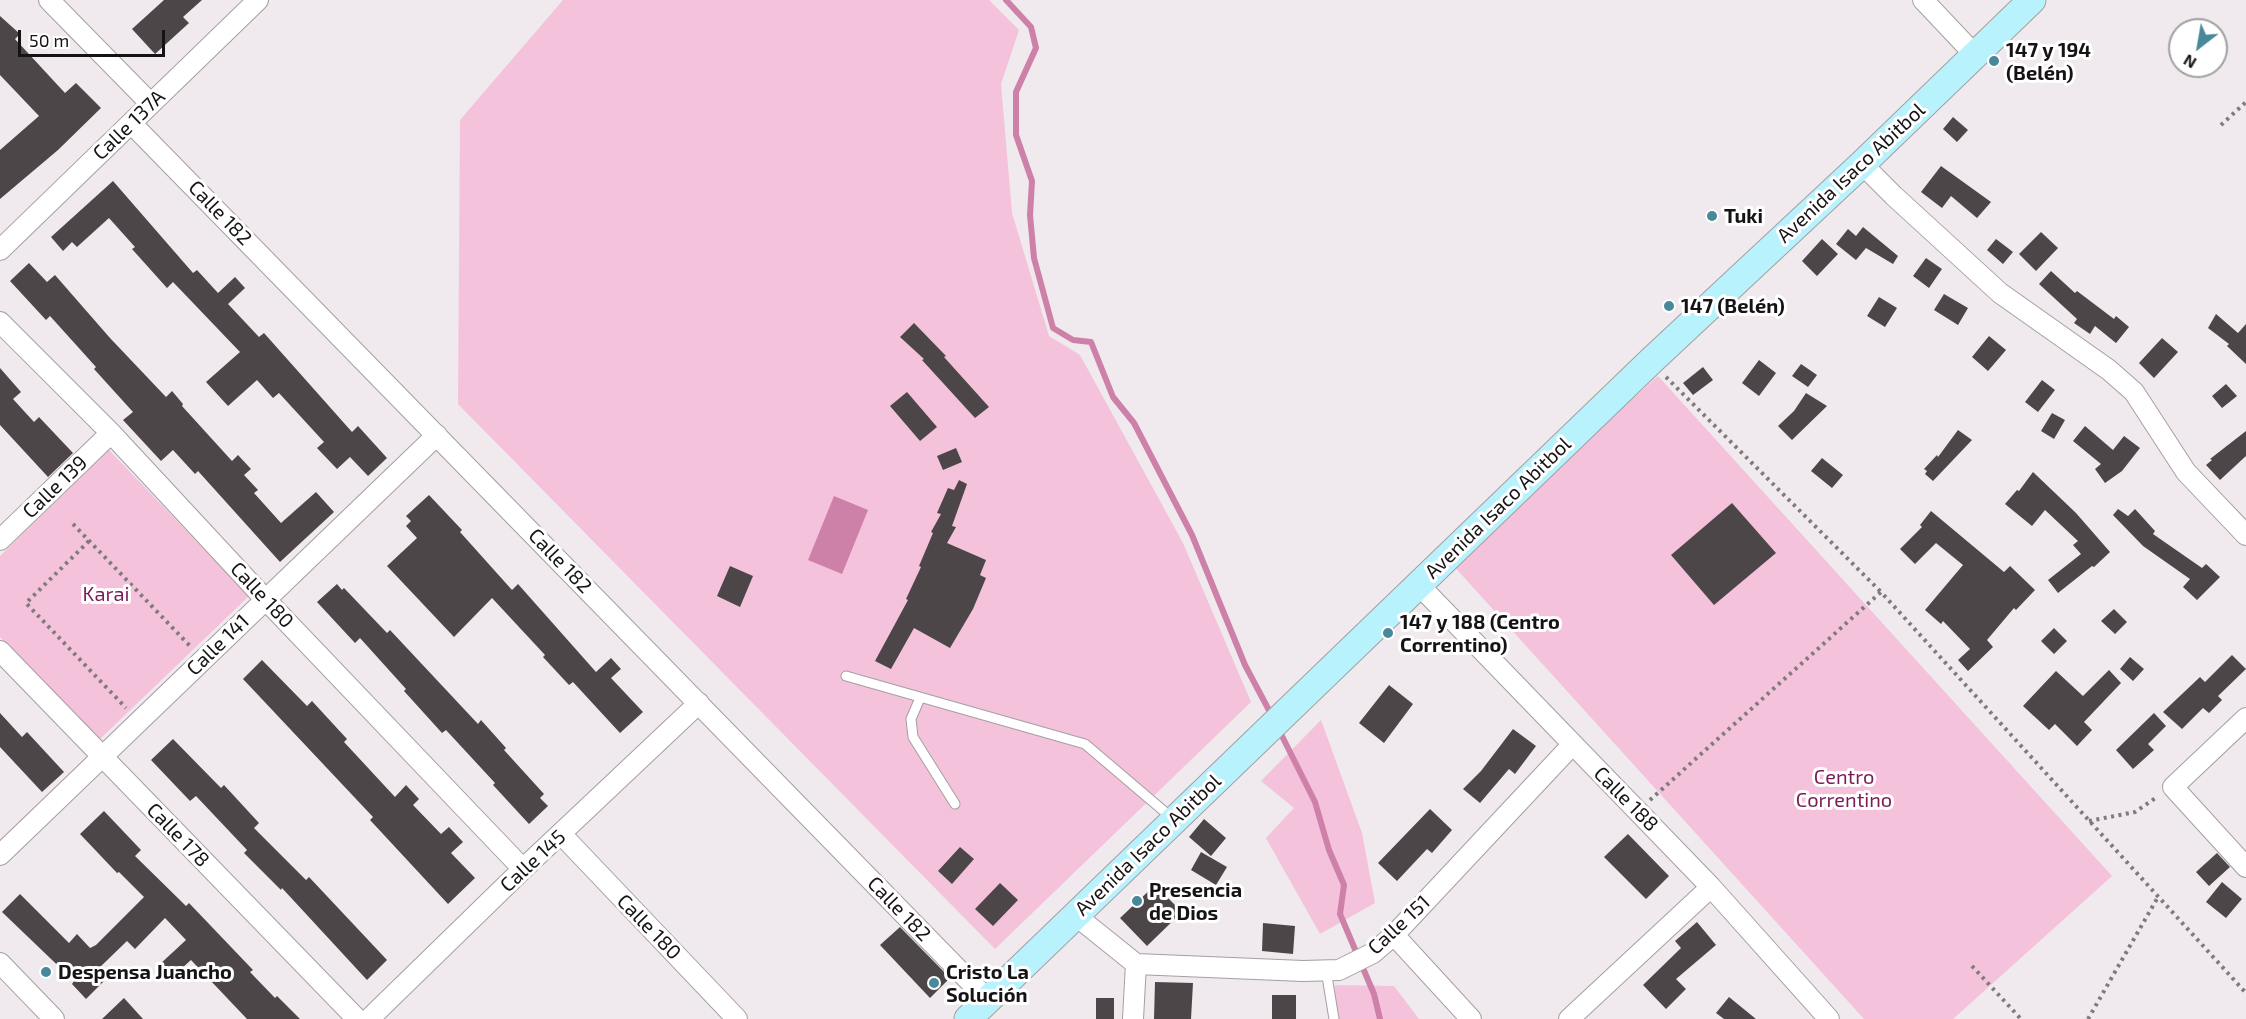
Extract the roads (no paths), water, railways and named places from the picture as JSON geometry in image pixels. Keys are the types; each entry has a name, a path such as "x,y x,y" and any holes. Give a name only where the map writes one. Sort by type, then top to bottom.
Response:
{"main road":[{"name":"Avenida Isaco Abitbol","path":"968,1019 1418,584 2032,0"}],"street":[{"path":"49,0 151,104"},
{"name":"Calle 137A","path":"0,250 258,0"},
{"path":"1923,0 1975,55"},
{"name":"Calle 182","path":"131,123 988,1000"},
{"path":"1862,164 2000,293 2109,370 2134,392 2186,472 2246,535"},
{"name":"Calle 180","path":"0,322 111,433 266,600 523,869"},
{"name":"Calle 139","path":"0,540 111,433"},
{"name":"Calle 141","path":"0,855 437,435"},
{"name":"Calle 188","path":"1418,584 1711,887 1829,1019"},
{"name":"Calle 178","path":"0,651 357,1019"},
{"name":"Calle 145","path":"369,1019 523,869 562,835 699,704"},
{"path":"2246,718 2173,787 2246,867"},
{"name":"Calle 151","path":"1136,964 1333,970 1373,953 1394,935 1572,745"},
{"name":"Calle 180","path":"562,835 737,1019"},
{"path":"1569,1019 1711,887"},
{"path":"1075,915 1136,964 1133,1019"},
{"path":"1394,935 1471,1019"},
{"path":"0,963 54,1019"}],"lane":[{"path":"846,676 1085,744 1174,820"},
{"path":"921,698 911,719 913,737 955,804"},
{"path":"1333,970 1334,1019"}],"waterway":[{"path":"1006,0 1031,27 1036,48 1016,92 1016,135 1032,181 1030,215 1034,258 1053,328 1073,340 1091,342 1113,397 1134,423 1192,535 1245,665 1272,716"},
{"path":"1278,728 1315,802 1329,850 1344,885 1340,914 1374,994 1380,1019"}],"place":[{"name":"147 y 194 (Belén)","path":"1994,61"},
{"name":"Tuki","path":"1712,216"},
{"name":"147 (Belén)","path":"1669,306"},
{"name":"147 y 188 (Centro Correntino)","path":"1388,633"},
{"name":"Presencia de Dios","path":"1137,901"},
{"name":"Despensa Juancho","path":"46,972"},
{"name":"Cristo La Solución","path":"934,983"}],"park label":[{"name":"Karai","path":"106,594"},
{"name":"Centro Correntino","path":"1844,788"}]}
